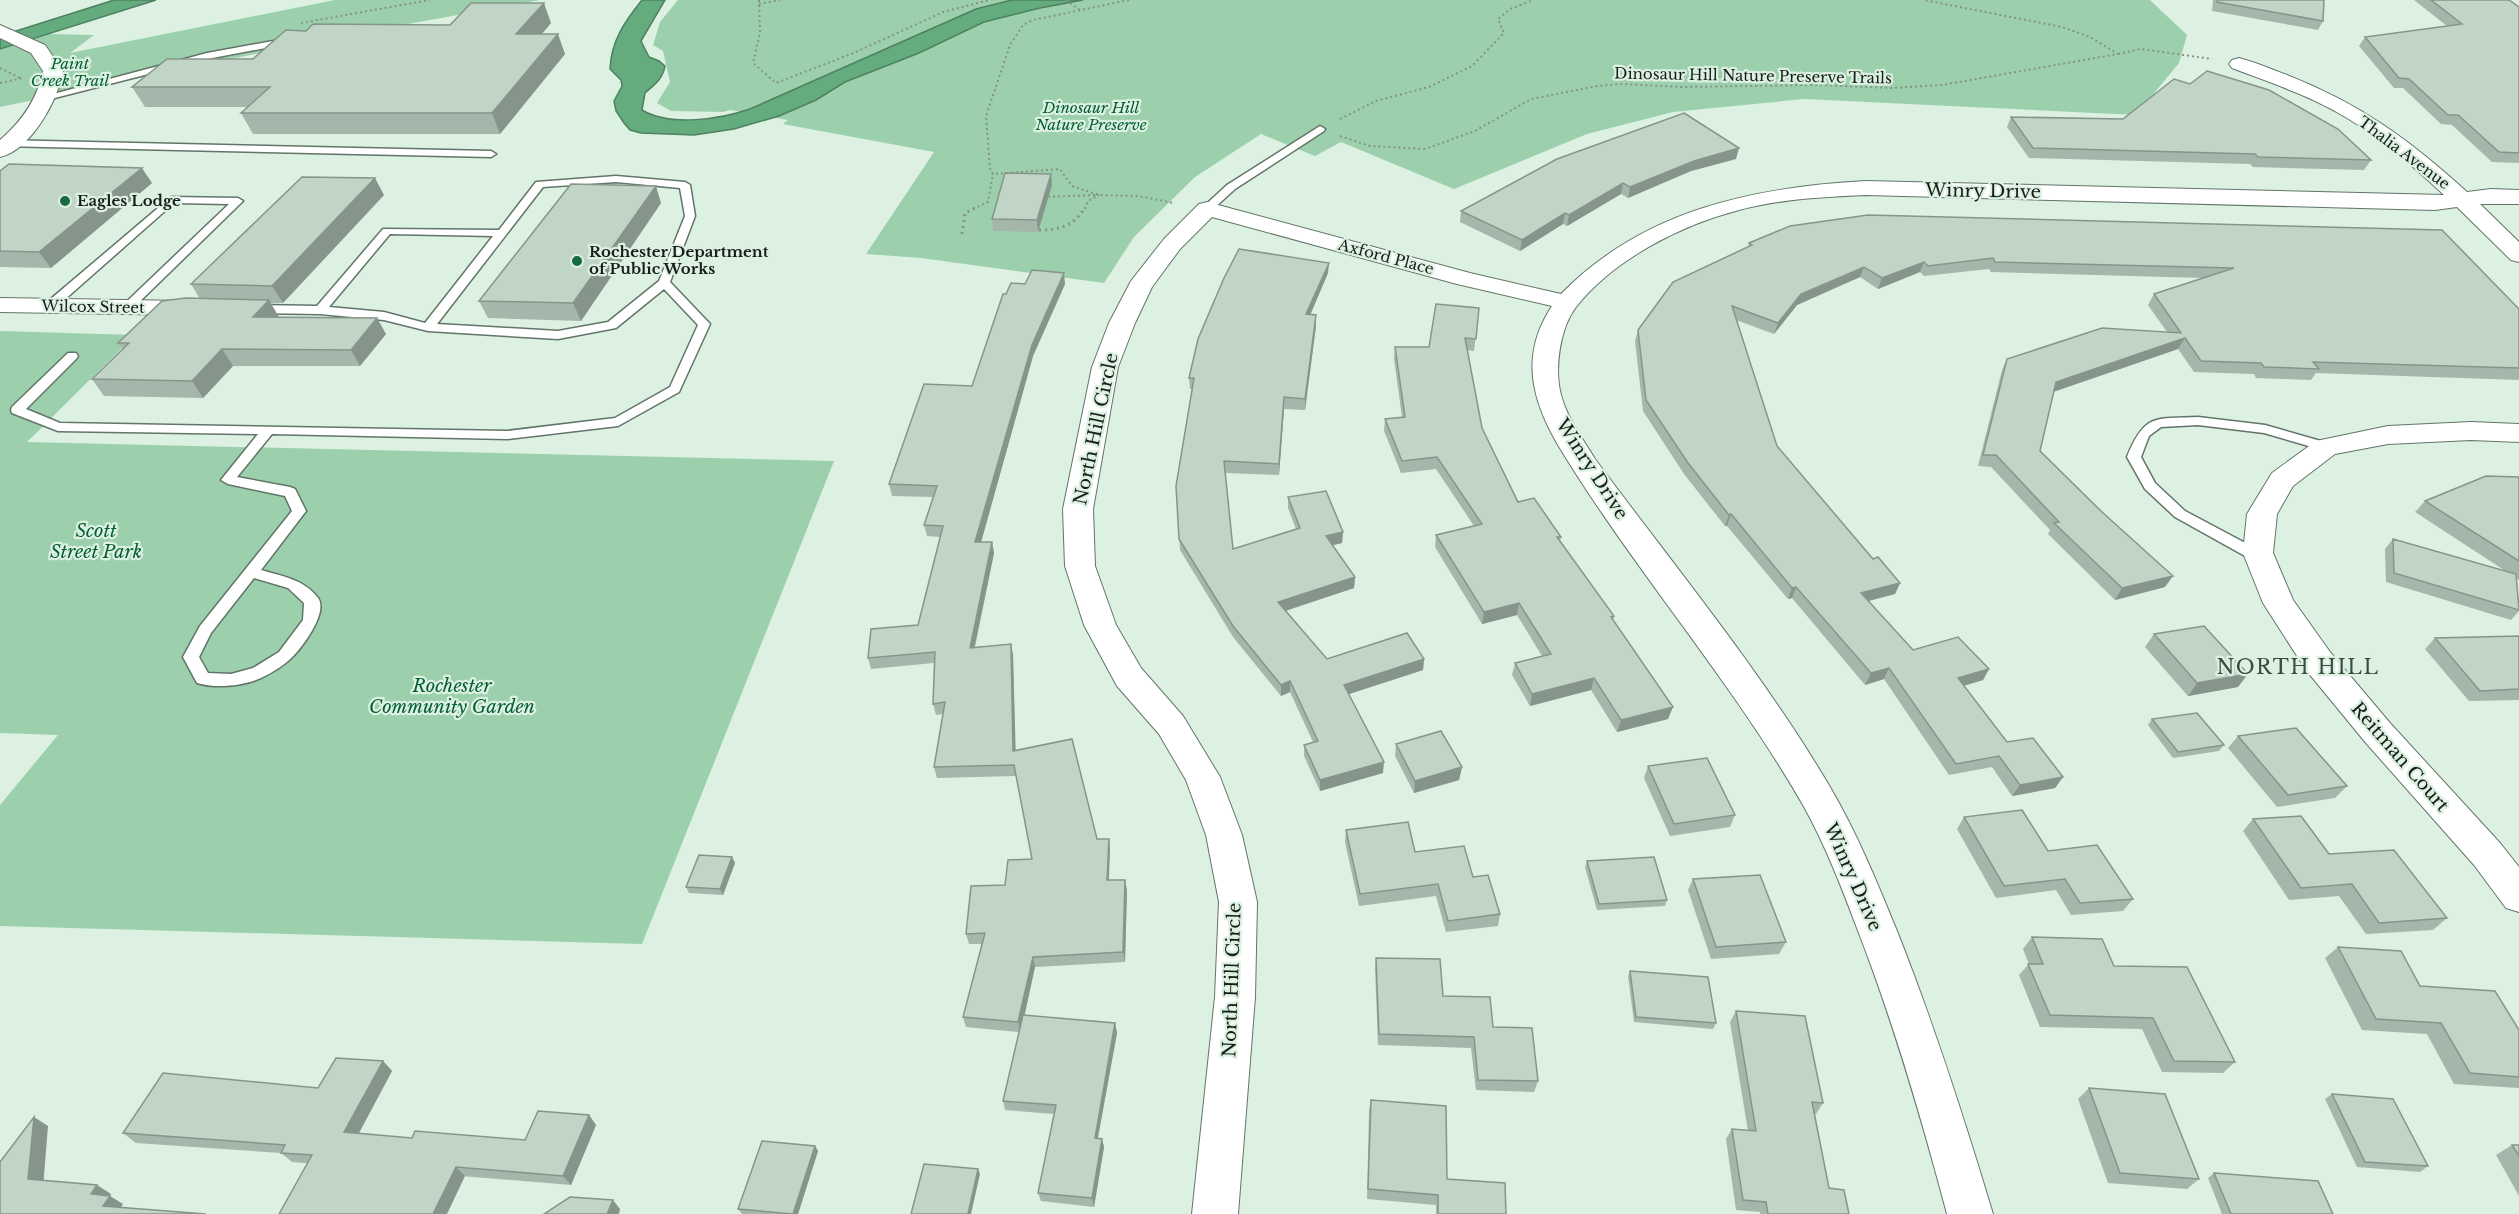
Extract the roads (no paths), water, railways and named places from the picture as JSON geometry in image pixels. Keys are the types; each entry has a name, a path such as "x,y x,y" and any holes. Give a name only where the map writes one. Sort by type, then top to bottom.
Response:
{"street":[{"path":"3,32 28,42 38,49 53,71 47,97 35,116 3,146"},
{"name":"Thalia Avenue","path":"2239,64 2309,91 2367,122 2462,199 2519,255"},
{"name":"Winry Drive","path":"1970,1214 1941,1112 1901,992 1854,873 1818,799 1771,722 1584,464 1558,420 1546,389 1547,345 1566,302 1598,272 1616,260 1643,243 1695,218 1750,200 1797,192 1866,188 2435,203 2462,199 2519,197"},
{"name":"Axford Place","path":"1207,209 1466,279 1566,302"},
{"name":"North Hill Circle","path":"1207,209 1172,244 1140,286 1122,323 1105,367 1078,509 1080,566 1100,626 1129,676 1170,725 1202,777 1224,835 1238,902 1236,998 1215,1214"},
{"name":"Wilcox Street","path":"0,305 192,309"},
{"name":"Reitman Court","path":"2519,433 2471,431 2388,435 2325,447 2282,480 2262,514 2258,553 2279,603 2318,662 2378,733 2487,854 2519,896"}],"lane":[{"path":"47,97 207,56 300,39"},
{"path":"1207,209 1231,187 1320,129"},
{"path":"3,146 491,154"},
{"path":"242,309 320,310 384,316 428,327 558,335 612,325 664,283 690,216 685,186 616,179 540,184 428,327"},
{"path":"50,306 171,200 238,201 127,307"},
{"path":"320,310 387,231 501,234"},
{"path":"72,356 17,410 58,427 507,435 618,422 675,389 704,324 664,283"},
{"path":"2261,558 2180,514 2150,486 2134,458 2143,434 2158,423 2199,421 2265,429 2325,447"},
{"path":"251,572 293,584 312,601 311,621 284,656 258,673 231,680 203,679 191,657 205,630 299,511 290,492 228,480 268,430"}],"place":[{"name":"Eagles Lodge","path":"65,201"},
{"name":"Rochester Department of Public Works","path":"577,261"}],"district":[{"name":"NORTH HILL","path":"2298,667"}],"park label":[{"name":"Paint Creek Trail","path":"70,72"},
{"name":"Dinosaur Hill Nature Preserve","path":"1091,116"},
{"name":"Scott Street Park","path":"96,541"},
{"name":"Rochester Community Garden","path":"452,696"}]}
